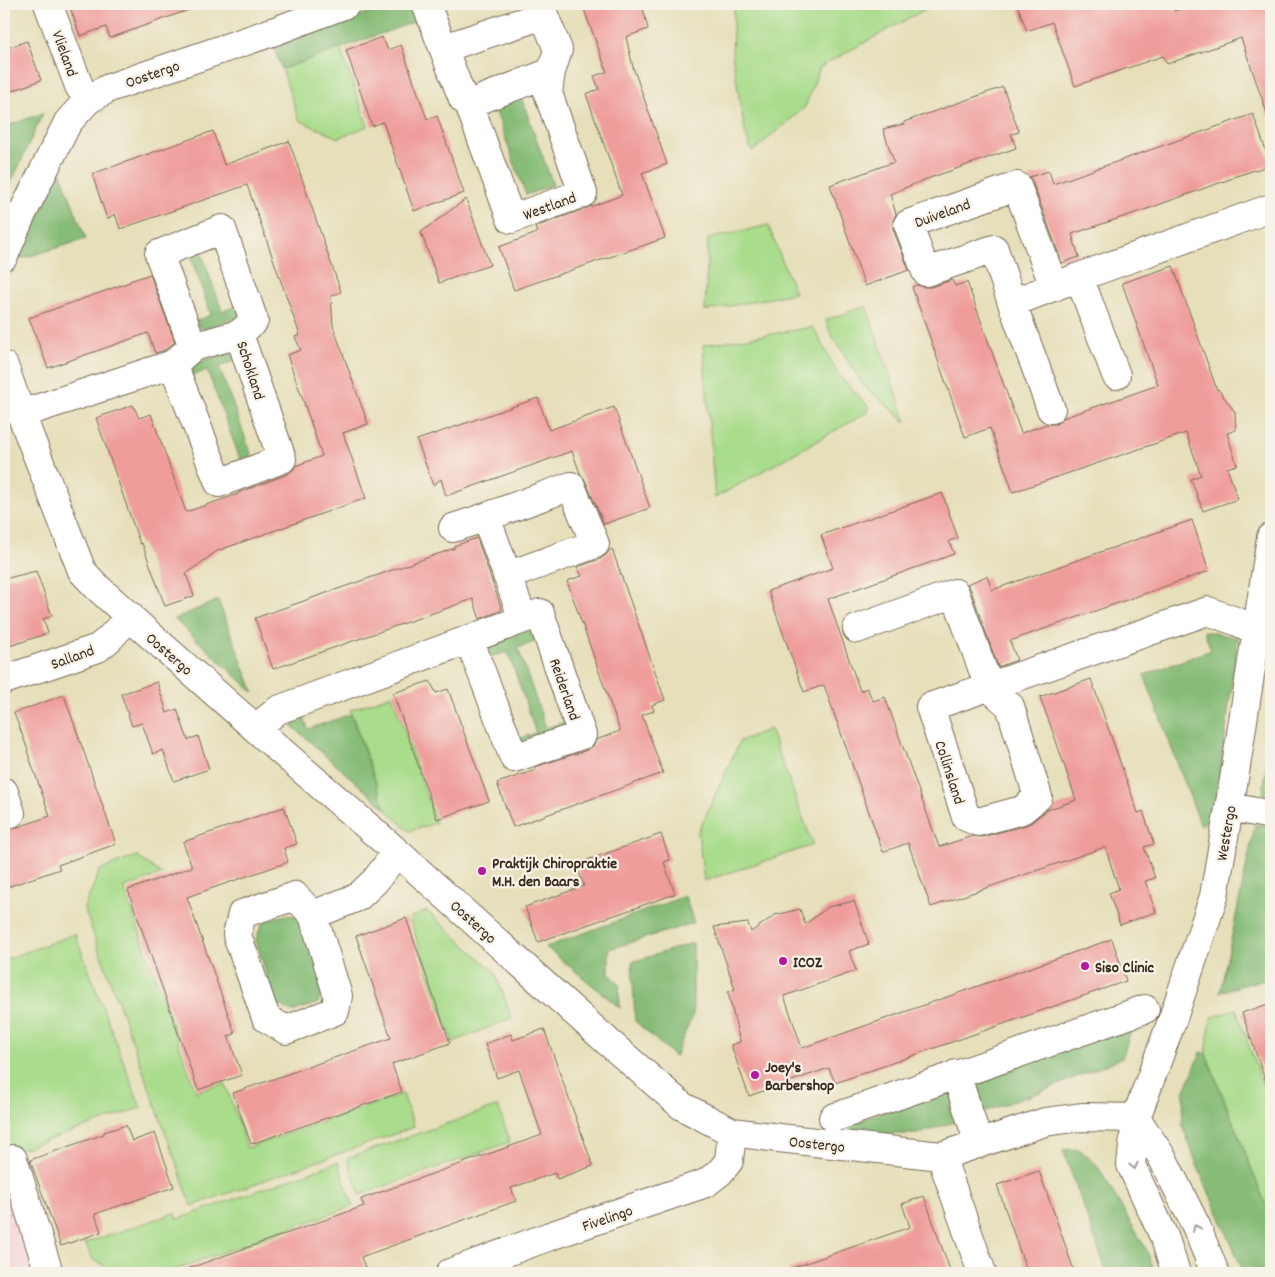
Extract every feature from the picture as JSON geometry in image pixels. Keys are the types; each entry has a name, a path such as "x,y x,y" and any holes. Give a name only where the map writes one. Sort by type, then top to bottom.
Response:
{"street":[{"name":"Vlieland","path":"48,4 78,86 88,100"},
{"name":"Oostergo","path":"4,256 12,214 68,122 88,100 109,88 278,30 346,4"},
{"name":"Westland","path":"426,4 463,99 469,104 511,218 583,193 548,93 551,72 558,50 544,15 444,48"},
{"path":"469,104 551,72"},
{"name":"Duiveland","path":"1051,409 994,249 926,272 908,224 1017,186 1066,282"},
{"path":"1012,303 1271,208"},
{"name":"Schokland","path":"173,364 219,482 282,459 239,334 254,321 222,229 159,254 194,347"},
{"path":"1066,282 1116,375"},
{"path":"21,414 173,364 194,347 239,334"},
{"name":"Oostergo","path":"4,366 82,571 281,751 682,1106 732,1132 941,1156 1001,1138 1045,1122 1082,1117 1136,1118"},
{"path":"453,528 571,486 595,544 507,576"},
{"path":"486,517 523,619"},
{"name":"Westergo","path":"1176,1273 1164,1239 1131,1165 1136,1118 1173,1018 1214,896 1230,807 1271,537"},
{"name":"Collinsland","path":"857,629 955,593 989,687 1010,706 1038,797 1022,810 978,822 966,818 930,707 989,687 1208,611 1256,631"},
{"name":"Reiderland","path":"256,728 278,710 469,638 540,613 582,734 514,758 469,638"},
{"name":"Salland","path":"4,680 98,648 130,616"},
{"path":"4,792 11,813 4,815"},
{"path":"1230,807 1271,815"},
{"path":"313,916 358,897 374,881 397,852"},
{"path":"295,896 313,916 338,996 334,1011 286,1030 266,1018 237,936 242,914 295,896"},
{"path":"833,1118 1144,1009"},
{"path":"956,1074 980,1144"},
{"path":"1136,1118 1162,1157 1197,1228 1215,1273"},
{"name":"Fivelingo","path":"450,1273 550,1236 706,1183 720,1172 728,1161 732,1132"},
{"path":"941,1156 982,1273"},
{"path":"13,1159 50,1273"}],"shaded area":[{"path":"4,1163 41,1273 4,1273"}],"green space":[{"path":"394,4 412,4 417,21 282,69 273,46"},
{"path":"734,4 928,4 931,6 820,67 805,107 752,152 745,132 732,54"},
{"path":"340,48 368,126 338,138 299,120 282,69"},
{"path":"521,97 553,185 526,195 494,107"},
{"path":"43,113 8,190 4,190 4,127"},
{"path":"60,171 86,239 17,260"},
{"path":"768,225 795,293 705,311 708,239"},
{"path":"202,254 222,311 241,305 238,317 203,329 193,322 211,315 191,258"},
{"path":"866,306 906,422 864,386 830,332 826,320"},
{"path":"813,327 838,374 868,406 868,412 715,498 703,345"},
{"path":"230,352 235,355 237,360 219,367 252,456 240,459 207,370 189,377 187,372 191,365"},
{"path":"218,600 254,693 174,619"},
{"path":"527,630 533,633 537,641 518,648 546,728 564,722 564,729 522,745 517,739 536,733 508,652 489,657 485,648 489,642"},
{"path":"1204,631 1238,638 1215,810 1201,826 1144,675 1211,650"},
{"path":"392,695 436,823 409,831 385,808 350,710"},
{"path":"302,712 308,729 351,714 385,808 292,726"},
{"path":"1271,722 1271,796 1263,794"},
{"path":"770,729 813,845 704,881 698,832 740,741"},
{"path":"1255,825 1271,825 1271,977 1220,992"},
{"path":"136,856 162,874 124,888 196,1092 225,1083 247,1148 403,1094 414,1127 192,1206 84,908 100,870"},
{"path":"685,896 694,923 609,949 609,973 619,984 620,1008 546,947"},
{"path":"427,911 495,972 512,1018 453,1042 409,918"},
{"path":"285,915 296,916 304,923 325,986 318,1003 292,1012 275,1003 256,941 263,922"},
{"path":"75,934 141,1108 4,1155 4,960"},
{"path":"693,943 693,1014 675,1057 635,1021 632,962"},
{"path":"1236,1009 1271,1108 1271,1218 1206,1054 1211,1018"},
{"path":"1134,1022 1122,1058 1041,1092 919,1134 876,1134 842,1127"},
{"path":"1201,1052 1206,1054 1271,1218 1271,1267 1253,1273 1244,1273 1197,1165 1182,1124 1184,1093"},
{"path":"498,1106 510,1142 360,1195 347,1158"},
{"path":"1079,1149 1097,1165 1146,1249 1155,1273 1107,1273 1063,1150"},
{"path":"338,1162 353,1206 165,1273 106,1273 103,1264 93,1260 85,1243 175,1213 178,1219"}],"building":[{"path":"69,4 197,4 197,7 110,38 106,27 80,36"},
{"path":"582,4 642,4 648,29 626,37 633,67 667,164 642,173 665,238 514,290 499,247 537,233 535,227 622,195 586,94 599,89 594,76 607,72"},
{"path":"1017,4 1171,4 1174,11 1193,4 1271,4 1271,115 1268,116 1241,38 1167,64 1163,56 1075,86 1052,22 1027,31"},
{"path":"382,37 388,50 401,45 427,119 437,116 464,193 414,211 383,122 372,126 346,50"},
{"path":"27,41 41,80 4,94 4,49"},
{"path":"1003,87 1019,132 1011,134 1016,148 890,194 896,214 893,221 893,229 909,270 865,286 830,185 894,162 883,129 904,124 904,122"},
{"path":"1253,114 1271,165 1072,234 1079,257 1062,263 1029,177 1049,171 1053,184"},
{"path":"213,131 224,165 289,141 341,292 331,296 333,326 368,424 343,433 366,498 217,551 186,574 194,596 165,606 142,543 140,544 96,418 133,405 139,418 151,414 186,512 288,474 295,466 322,456 287,355 301,350 295,337 300,335 247,185 120,229 115,214 107,219 92,174"},
{"path":"466,199 490,265 439,283 421,232"},
{"path":"1173,266 1217,390 1235,412 1236,430 1227,433 1237,465 1227,468 1238,499 1203,511 1191,479 1201,475 1186,433 1013,492 990,428 965,437 912,287 917,285 931,287 952,280 955,286 967,282 1021,433 1047,424 1056,424 1063,418 1158,385 1122,283"},
{"path":"150,274 175,342 165,350 155,353 148,333 48,368 29,318"},
{"path":"538,398 549,430 614,407 650,508 604,524 585,480 580,473 572,451 446,496 441,479 433,485 417,440"},
{"path":"942,493 958,538 949,541 954,554 828,599 860,691 867,688 873,701 885,697 939,847 972,836 982,837 1026,825 1047,810 1076,800 1040,697 1091,679 1138,813 1143,811 1154,844 1144,847 1155,878 1145,881 1156,912 1120,925 1109,893 1119,889 1105,847 931,907 908,843 883,852 824,685 804,692 768,591 833,568 821,535"},
{"path":"1192,520 1209,571 1010,641 1017,660 998,667 967,584 987,576 992,590"},
{"path":"477,538 502,610 480,619 473,599 273,669 255,618 455,548 454,546"},
{"path":"612,549 665,700 652,705 654,711 642,715 663,773 513,827 497,783 536,770 535,767 587,750 593,746 596,740 620,731 567,581 582,576 577,567 600,559"},
{"path":"36,571 52,616 43,619 48,633 4,648 4,579"},
{"path":"430,681 436,693 448,689 489,801 437,819 393,693"},
{"path":"157,682 167,713 177,709 188,740 198,736 209,769 174,781 163,750 153,754 142,723 132,726 121,694"},
{"path":"64,695 116,844 58,865 60,869 4,888 4,832 50,816 14,713"},
{"path":"284,807 297,844 284,848 288,862 187,897 235,1034 228,1036 242,1075 198,1090 128,890 192,867 183,842"},
{"path":"661,834 670,860 664,862 675,894 538,942 525,907 584,886 576,864"},
{"path":"854,901 869,944 849,951 856,971 784,996 802,1048 1112,939 1126,981 835,1083 829,1068 749,1096 731,1045 740,1042 728,992 735,989 714,927 748,923 751,932 775,915 800,909 805,924 828,907"},
{"path":"406,918 450,1043 392,1064 402,1092 251,1144 233,1093 391,1038 356,936"},
{"path":"1271,1003 1271,1087 1268,1088 1242,1013"},
{"path":"544,1029 593,1166 557,1179 555,1173 511,1188 516,1201 361,1257 367,1273 184,1273 184,1270 364,1206 361,1199 542,1135 519,1070 497,1078 485,1044 511,1034 513,1040"},
{"path":"126,1125 132,1141 155,1133 174,1187 95,1214 101,1232 61,1246 30,1160"},
{"path":"1039,1171 1075,1273 1028,1273 1019,1249 997,1185"},
{"path":"924,1196 951,1273 789,1273 789,1269 910,1227 902,1204"}],"place":[{"name":"Praktijk Chiropraktie M.H. den Baars","path":"482,871"},
{"name":"ICOZ","path":"783,961"},
{"name":"Siso Clinic","path":"1085,966"},
{"name":"Joey's Barbershop","path":"755,1075"}]}
